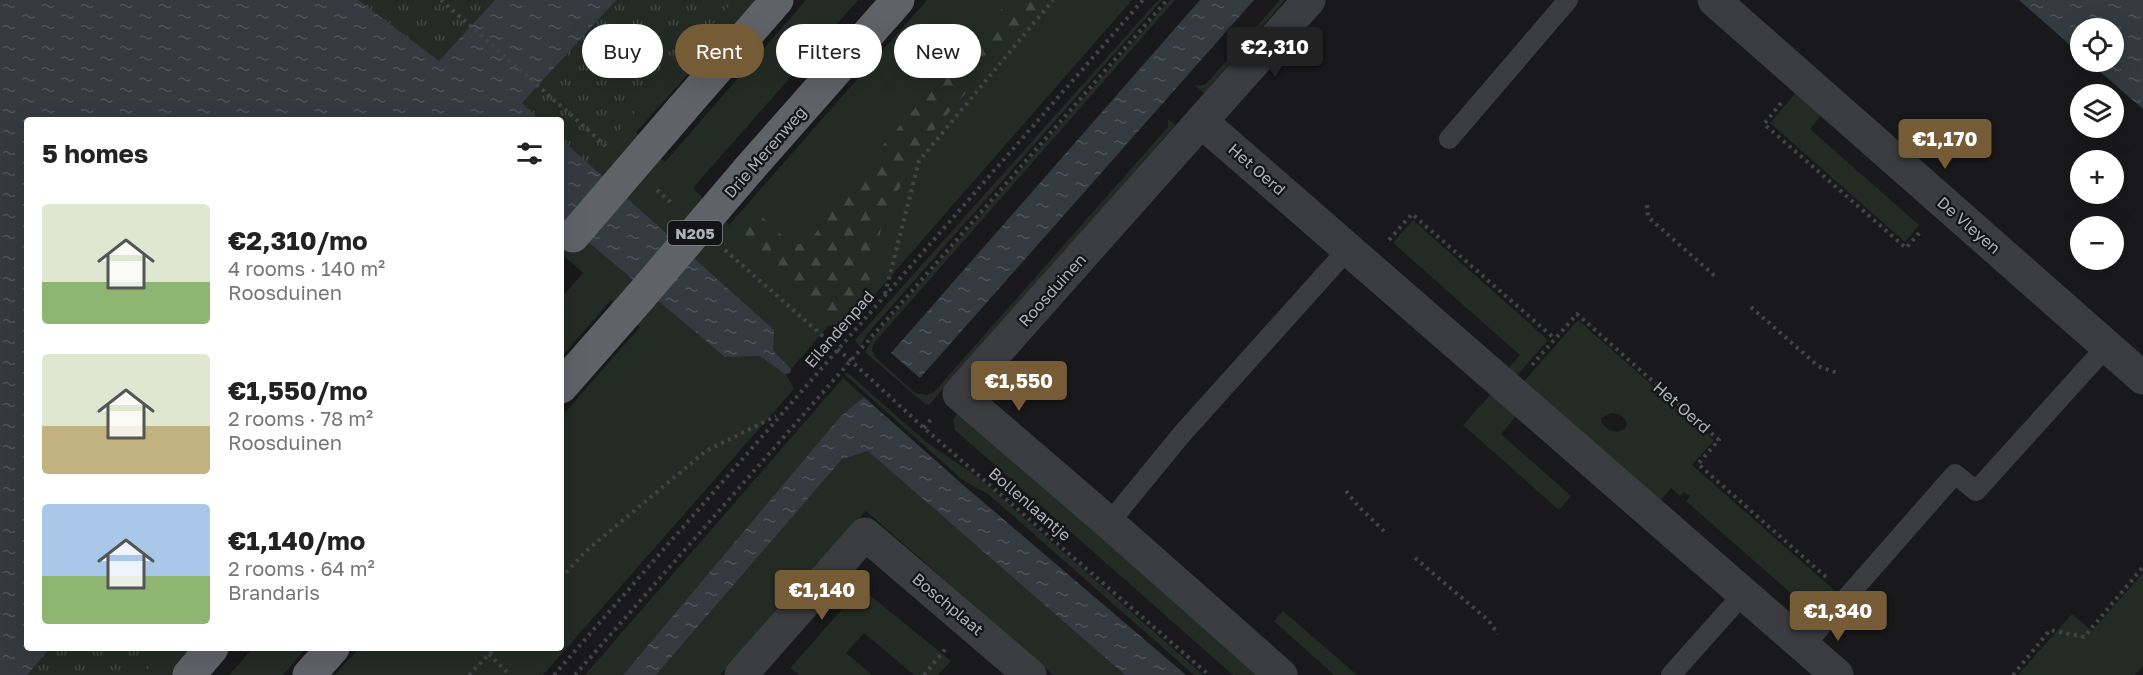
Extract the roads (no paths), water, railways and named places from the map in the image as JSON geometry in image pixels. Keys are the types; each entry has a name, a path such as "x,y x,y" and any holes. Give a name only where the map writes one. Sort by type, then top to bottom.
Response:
{"highway":[{"path":"567,243 777,0"},
{"name":"Drie Merenweg","path":"564,384 898,0"},
{"path":"189,675 209,651"},
{"path":"309,675 330,651"}],"street":[{"name":"Roosduinen","path":"1281,675 959,394 1309,0"},
{"name":"De Vleyen","path":"1714,0 2143,378"},
{"name":"Het Oerd","path":"1202,122 1837,675"},
{"name":"Boschplaat","path":"741,675 865,534 1030,675"}],"lane":[{"path":"1449,140 1568,0"},
{"path":"1109,523 1182,434 1358,257"},
{"path":"1804,646 1955,474 1976,491 2107,346"},
{"path":"1671,675 1744,593"}],"water":[{"path":"0,0 358,0 439,61 495,0 616,0 594,24 582,24 582,37 522,103 537,117 24,117 24,651 47,651 27,675 0,675"},
{"path":"1200,0 1254,0 920,378 891,353"},
{"path":"2019,0 2143,0 2143,109 2124,92 2124,84 2114,84 2100,72 2124,72 2124,18 2070,18 2070,45"},
{"path":"564,142 774,330 773,351 791,369 790,373 785,374 760,356 725,357 564,222"},
{"path":"864,397 962,484 1186,675 1125,675 868,451 842,459 656,675 623,675 841,416"}]}
